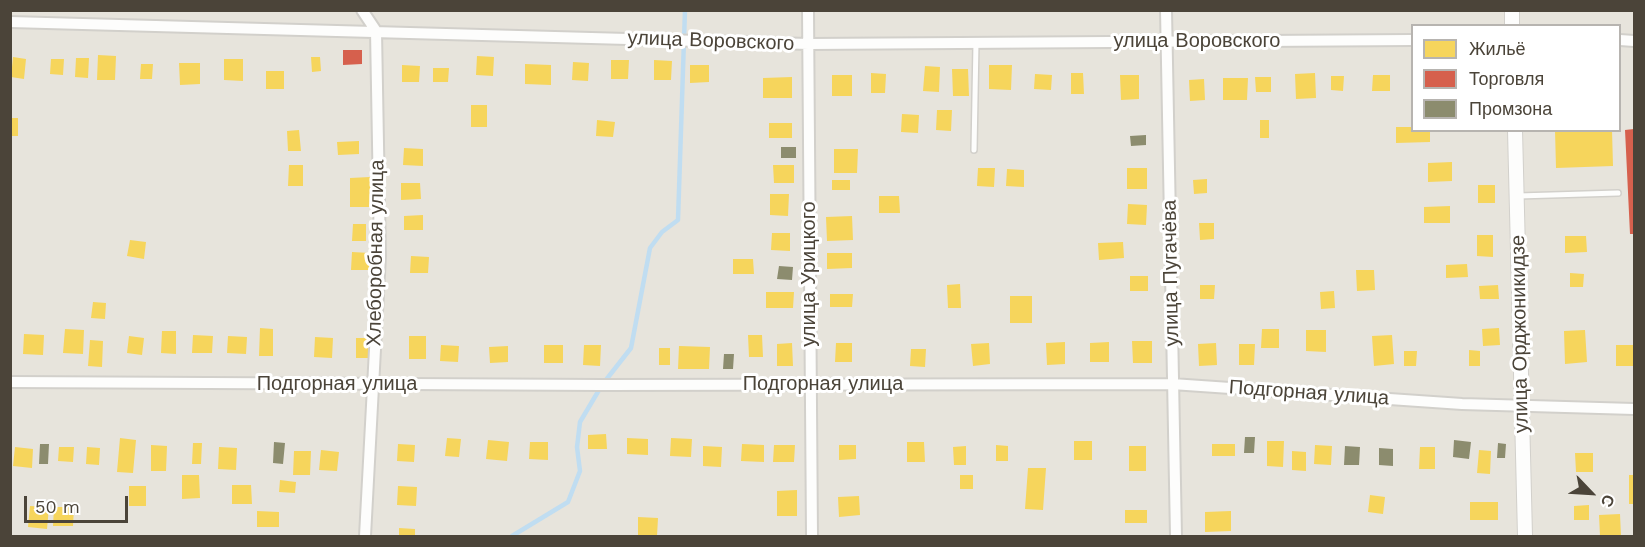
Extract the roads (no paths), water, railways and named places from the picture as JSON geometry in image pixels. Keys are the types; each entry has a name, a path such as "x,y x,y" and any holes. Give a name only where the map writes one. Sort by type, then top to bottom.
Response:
{"street":[{"path":"362,10 376,32"},
{"name":"улица Урицкого","path":"808,10 809,383 812,537"},
{"name":"улица Пугачёва","path":"1166,10 1176,537"},
{"name":"улица Воровского","path":"10,22 809,44 1411,40"},
{"name":"Хлеборобная улица","path":"365,537 380,255 376,32"},
{"name":"улица Орджоникидзе","path":"1515,132 1525,537"},
{"name":"Подгорная улица","path":"10,382 1173,384 1521,406 1635,409"}],"lane":[{"path":"974,150 976,43"},
{"path":"1516,196 1618,193"}],"waterway":[{"path":"512,536 568,502 580,471 577,447 580,422 602,385 631,348 650,248 662,232 678,220 685,10"}]}
